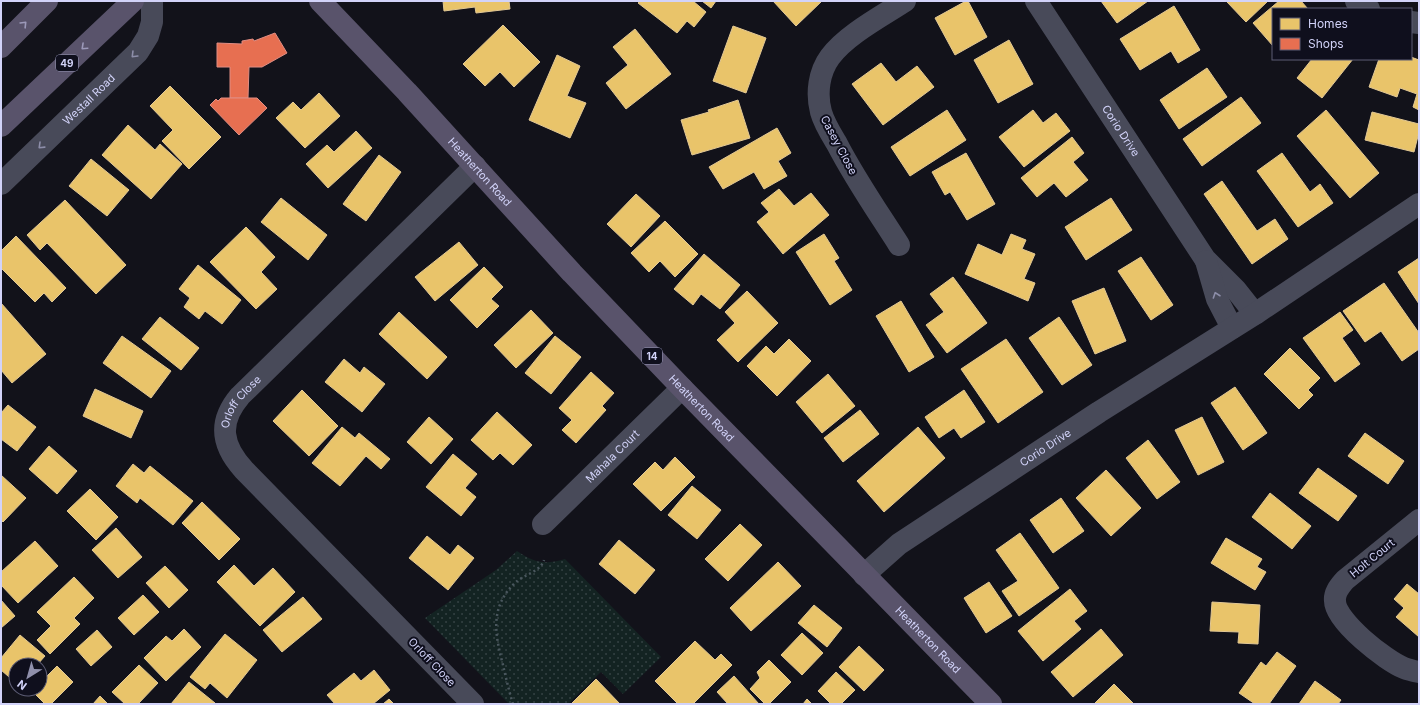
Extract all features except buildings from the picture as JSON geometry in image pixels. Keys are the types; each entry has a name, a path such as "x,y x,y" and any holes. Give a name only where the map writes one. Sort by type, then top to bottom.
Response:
{"main road":[{"path":"1,47 47,1"},
{"name":"49","path":"1,126 133,1"},
{"name":"Heatherton Road","path":"320,1 407,92 572,273 682,388 991,704"}],"street":[{"name":"Westall Road","path":"1,184 138,52 148,36 152,22 152,1"},
{"name":"Casey Close","path":"899,245 844,159 821,112 819,85 822,72 830,57 843,42 905,1"},
{"name":"Corio Drive","path":"1036,1 1205,259 1236,290 1255,314"},
{"path":"1356,1 1367,8"},
{"name":"Orloff Close","path":"473,704 244,470 228,448 225,430 229,412 240,396 475,166"},
{"name":"Corio Drive","path":"864,575 899,544 1099,412 1255,314 1419,204"},
{"name":"Corio Drive","path":"1205,259 1217,299 1232,328"},
{"name":"Mahala Court","path":"543,524 682,388"},
{"name":"Holt Court","path":"1419,520 1346,580 1326,601 1339,613 1348,625 1373,648 1389,660 1404,668 1419,672"}],"path":[{"path":"513,704 499,650 495,630 496,619 499,607 509,589 516,581 540,568 544,560"}],"shaded area":[{"path":"517,551 540,562 551,562 565,559 661,657 623,694 601,672 568,704 509,704 425,618 496,570"}]}
